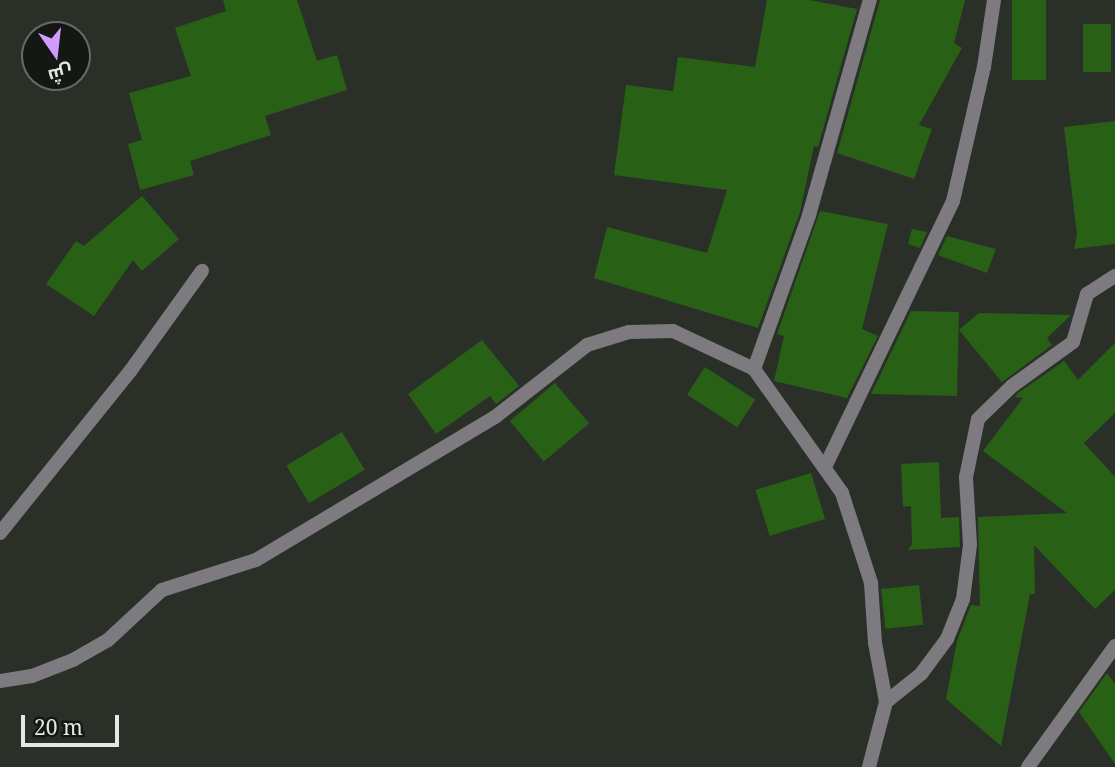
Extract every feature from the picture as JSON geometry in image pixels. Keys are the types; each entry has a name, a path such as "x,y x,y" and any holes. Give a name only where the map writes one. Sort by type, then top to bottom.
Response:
{"street":[{"path":"754,369 809,215 870,0"},
{"path":"825,467 953,201 984,67 994,0"},
{"path":"0,533 131,370 202,271"},
{"path":"886,702 921,674 947,639 963,599 970,545 966,477 978,419 1012,386 1073,342 1087,294 1115,276"},
{"path":"0,681 32,676 73,660 108,640 162,590 256,560 495,417 587,345 629,332 673,331 754,369 842,493 871,583 874,643 886,702 869,767"},
{"path":"1028,767 1115,646"}],"building":[{"path":"223,0 297,0 317,61 337,55 347,90 265,116 271,135 190,161 194,175 140,190 128,144 142,140 129,93 191,76 175,28 226,11"},
{"path":"767,0 809,0 857,9 818,147 814,146 800,212 758,328 594,278 607,227 707,253 727,190 614,175 626,85 673,91 678,57 755,67"},
{"path":"880,0 965,0 954,43 962,48 919,125 932,129 914,179 837,153"},
{"path":"1012,0 1046,0 1046,80 1012,80"},
{"path":"1083,24 1111,24 1111,72 1083,72"},
{"path":"1115,121 1115,244 1074,249 1077,235 1064,127"},
{"path":"142,196 179,239 142,271 133,260 94,316 46,284 76,241 84,246"},
{"path":"820,211 888,224 862,329 878,336 847,398 774,381 784,336 777,334"},
{"path":"912,229 927,232 920,248 908,244"},
{"path":"947,236 996,249 987,273 938,255"},
{"path":"911,311 959,312 957,396 871,394"},
{"path":"979,313 1071,315 1047,338 1052,345 1002,382 959,330"},
{"path":"482,340 519,386 496,404 490,396 436,434 408,394"},
{"path":"1115,343 1115,413 1084,443 1115,477 1115,590 1095,609 1034,545 1035,594 1030,594 1001,746 946,699 957,641 971,605 980,606 978,517 1067,513 983,451 1023,398 1015,397 1018,393 1064,361 1078,380"},
{"path":"705,367 755,400 737,427 687,395"},
{"path":"555,383 589,424 544,462 510,421"},
{"path":"342,432 365,470 309,503 286,465"},
{"path":"939,462 941,518 959,517 960,547 908,550 912,544 911,506 903,507 901,464"},
{"path":"811,473 825,519 770,536 756,490"},
{"path":"919,585 923,625 885,629 881,589"},
{"path":"1107,673 1115,684 1115,764 1079,712"}]}
